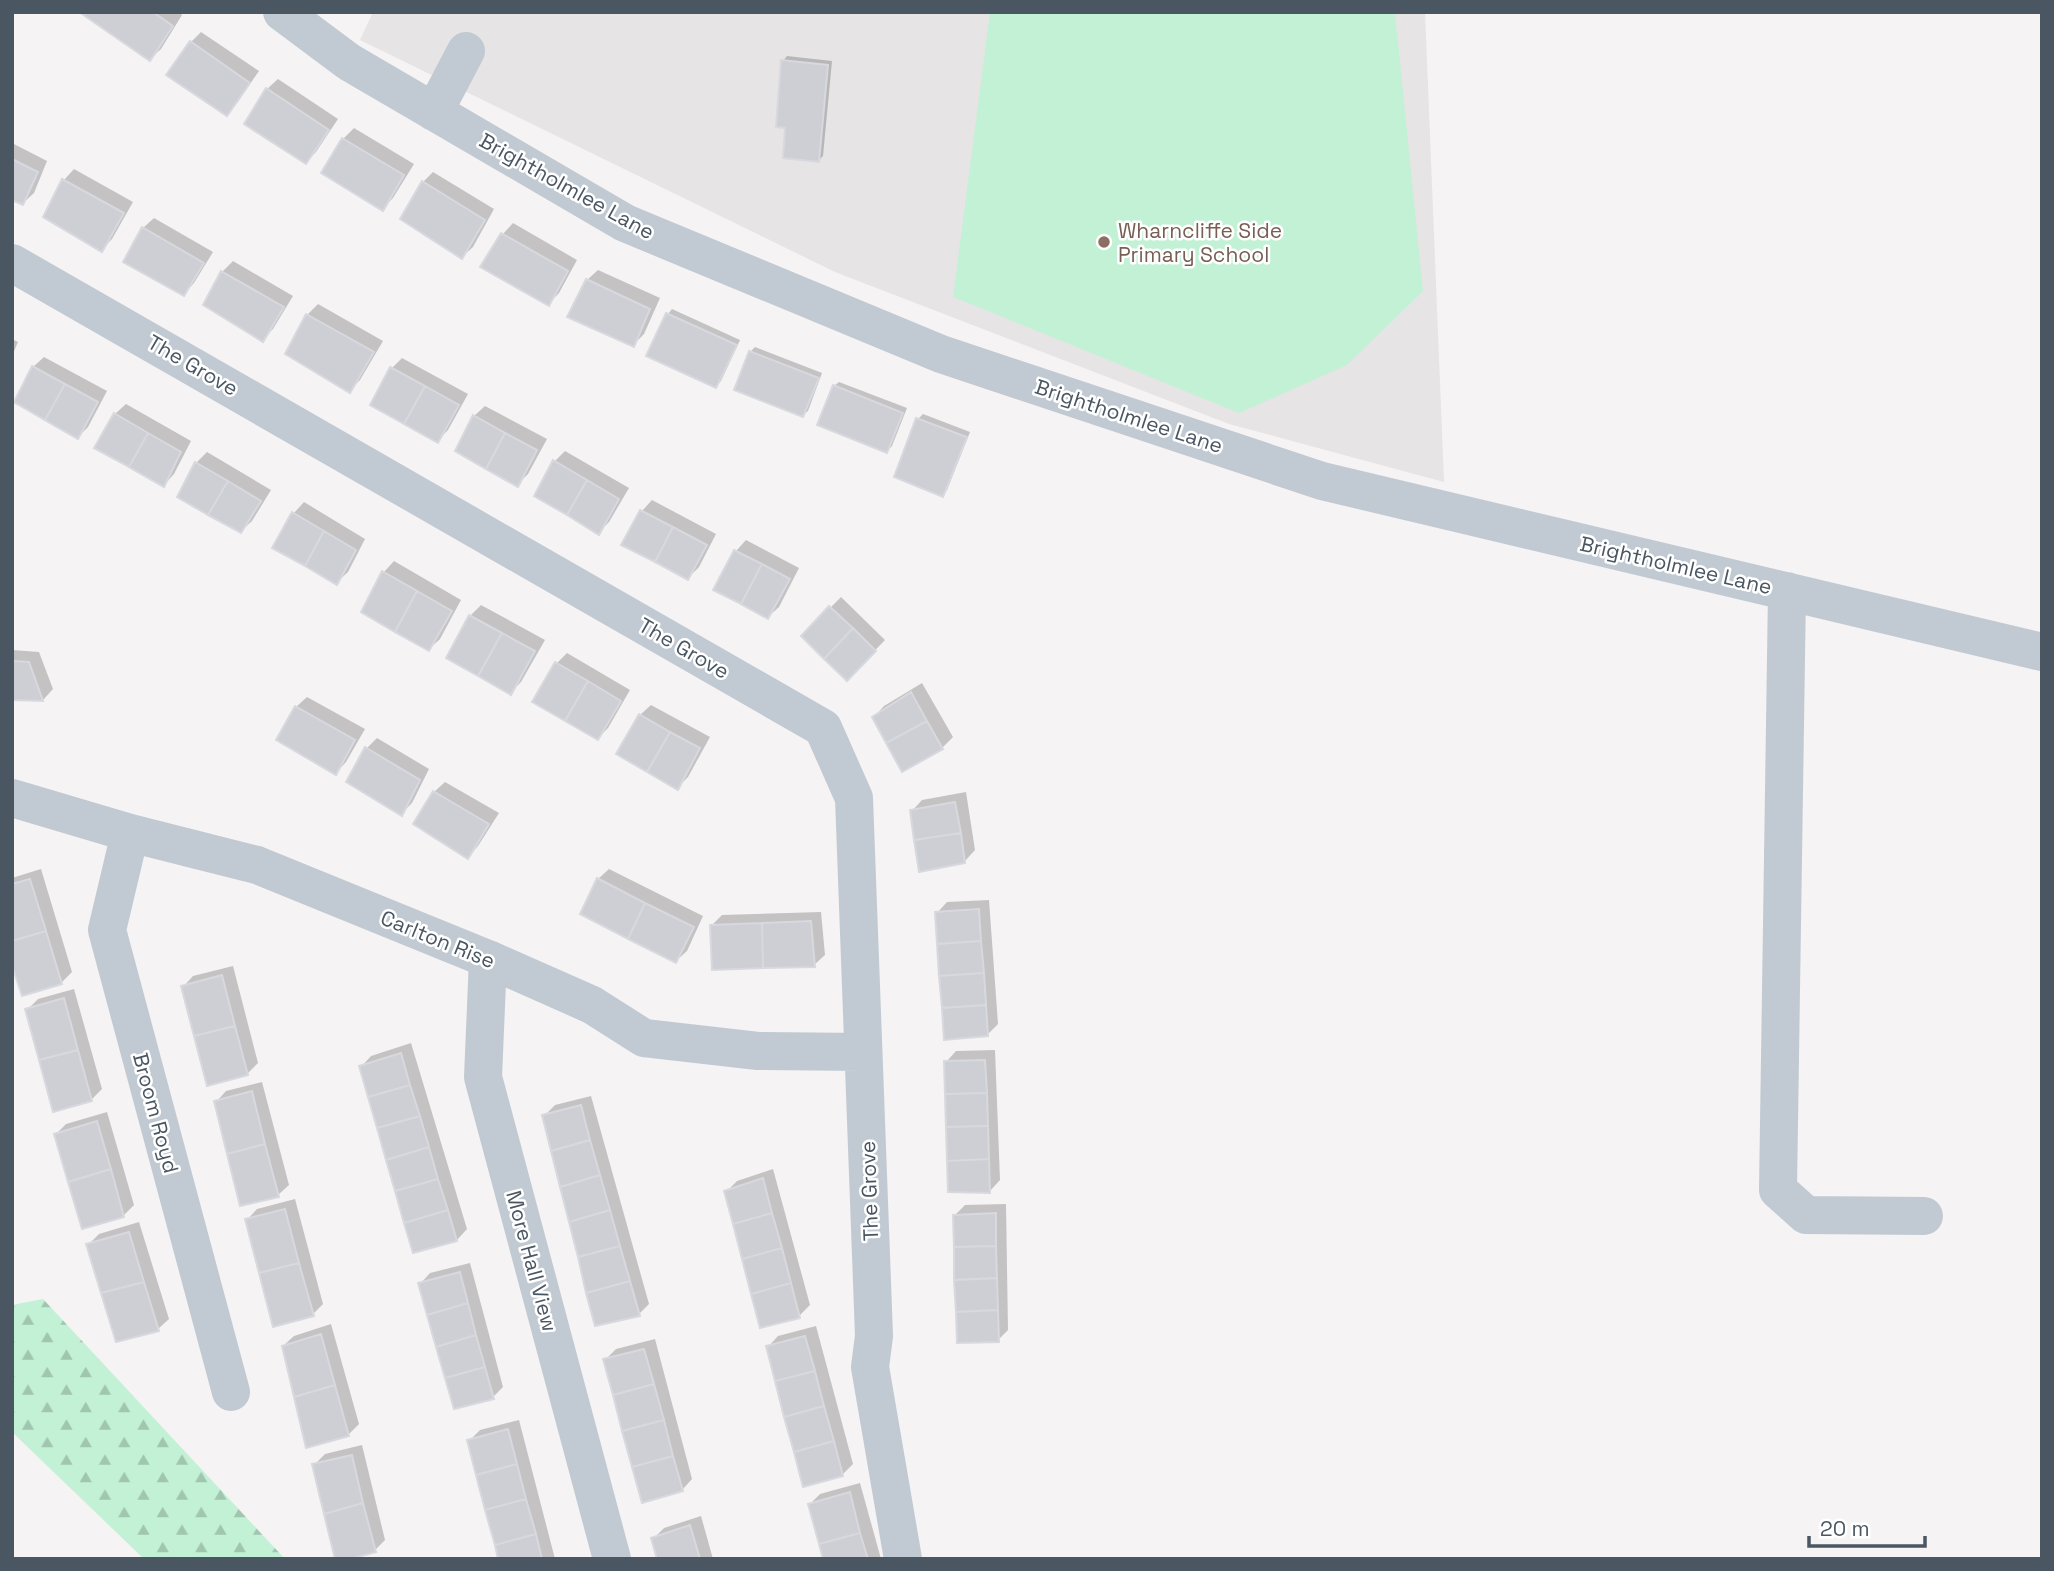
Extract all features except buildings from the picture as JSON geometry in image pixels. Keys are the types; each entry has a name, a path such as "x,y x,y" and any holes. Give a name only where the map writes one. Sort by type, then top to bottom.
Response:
{"street":[{"name":"Brightholmlee Lane","path":"282,12 349,62 625,223 942,354 1322,481 2042,652"},
{"path":"435,112 466,51"},
{"name":"The Grove","path":"12,263 823,728 854,798 874,1336 870,1367 902,1559"},
{"path":"1787,591 1778,1190 1806,1215 1924,1216"},
{"name":"Carlton Rise","path":"12,798 130,833 257,865 592,1005 644,1038 758,1051 863,1052"},
{"name":"Broom Royd","path":"130,833 107,930 231,1392"},
{"name":"More Hall View","path":"488,960 483,1077 612,1559"}],"shaded area":[{"name":"Wharncliffe Side Primary School","path":"373,12 1425,12 1444,482 1229,424 835,272 360,40"}],"green space":[{"path":"990,12 1395,12 1423,291 1347,365 1239,413 953,297"},
{"path":"43,1299 285,1559 144,1559 12,1432 12,1305"}],"place":[{"name":"Wharncliffe Side Primary School","path":"1104,242"}]}
